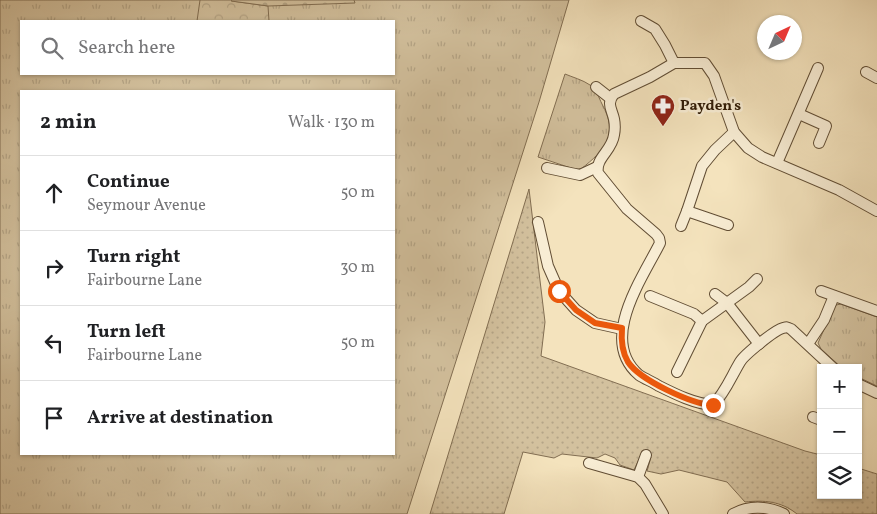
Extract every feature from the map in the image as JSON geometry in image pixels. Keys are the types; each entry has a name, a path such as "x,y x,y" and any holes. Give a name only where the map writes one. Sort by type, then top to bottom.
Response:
{"street":[{"path":"641,21 655,29 674,63"},
{"path":"547,168 580,175 596,167 599,160 613,143 615,120 609,105 610,98 614,94 674,63 706,63 714,76 734,132 748,148 762,158 839,190 877,211"},
{"path":"777,163 818,68"},
{"path":"866,72 877,78"},
{"path":"596,87 610,98"},
{"path":"799,114 826,126 818,143"},
{"path":"681,226 702,166 734,132"},
{"path":"596,167 598,173 627,209 660,238 660,243 636,289 622,328 621,343 627,361 640,375 667,390 704,405 713,405 720,398 742,360 759,344 781,328 786,327 791,328 829,364"},
{"path":"687,211 728,225"},
{"path":"538,222 548,266 559,291 576,310 595,323 622,328"},
{"path":"677,372 702,321 749,287 757,279"},
{"path":"821,292 877,310"},
{"path":"715,294 727,303 759,344"},
{"path":"650,296 694,314 702,321"},
{"path":"808,344 824,320 834,296"},
{"path":"862,386 877,393"},
{"path":"638,477 646,455"},
{"path":"589,463 638,477 645,484 663,514"},
{"path":"733,514 756,507 768,508 784,514"}],"green space":[{"path":"0,0 569,0 539,102 407,514 0,514"},
{"path":"200,0 232,0 268,6 269,20 197,20"},
{"path":"232,0 354,0 355,3 268,6"},
{"path":"565,74 590,85 594,89 607,115 609,125 607,141 603,148 581,169 574,169 538,157"},
{"path":"529,189 545,322 541,356 817,454 817,499 862,499 862,469 877,474 877,514 797,514 785,506 772,502 745,502 727,482 679,470 661,474 647,471 651,457 642,453 634,470 620,465 615,458 605,454 597,458 562,454 554,458 523,452 504,514 430,514"},
{"path":"841,304 877,317 877,386 862,379 862,364 838,364 821,349 818,343 836,305"}],"place":[{"name":"Payden's","path":"663,127"}],"route":[{"path":"559,291 576,310 595,323 622,328 621,343 627,361 640,375 667,390 704,405 713,405"}]}
